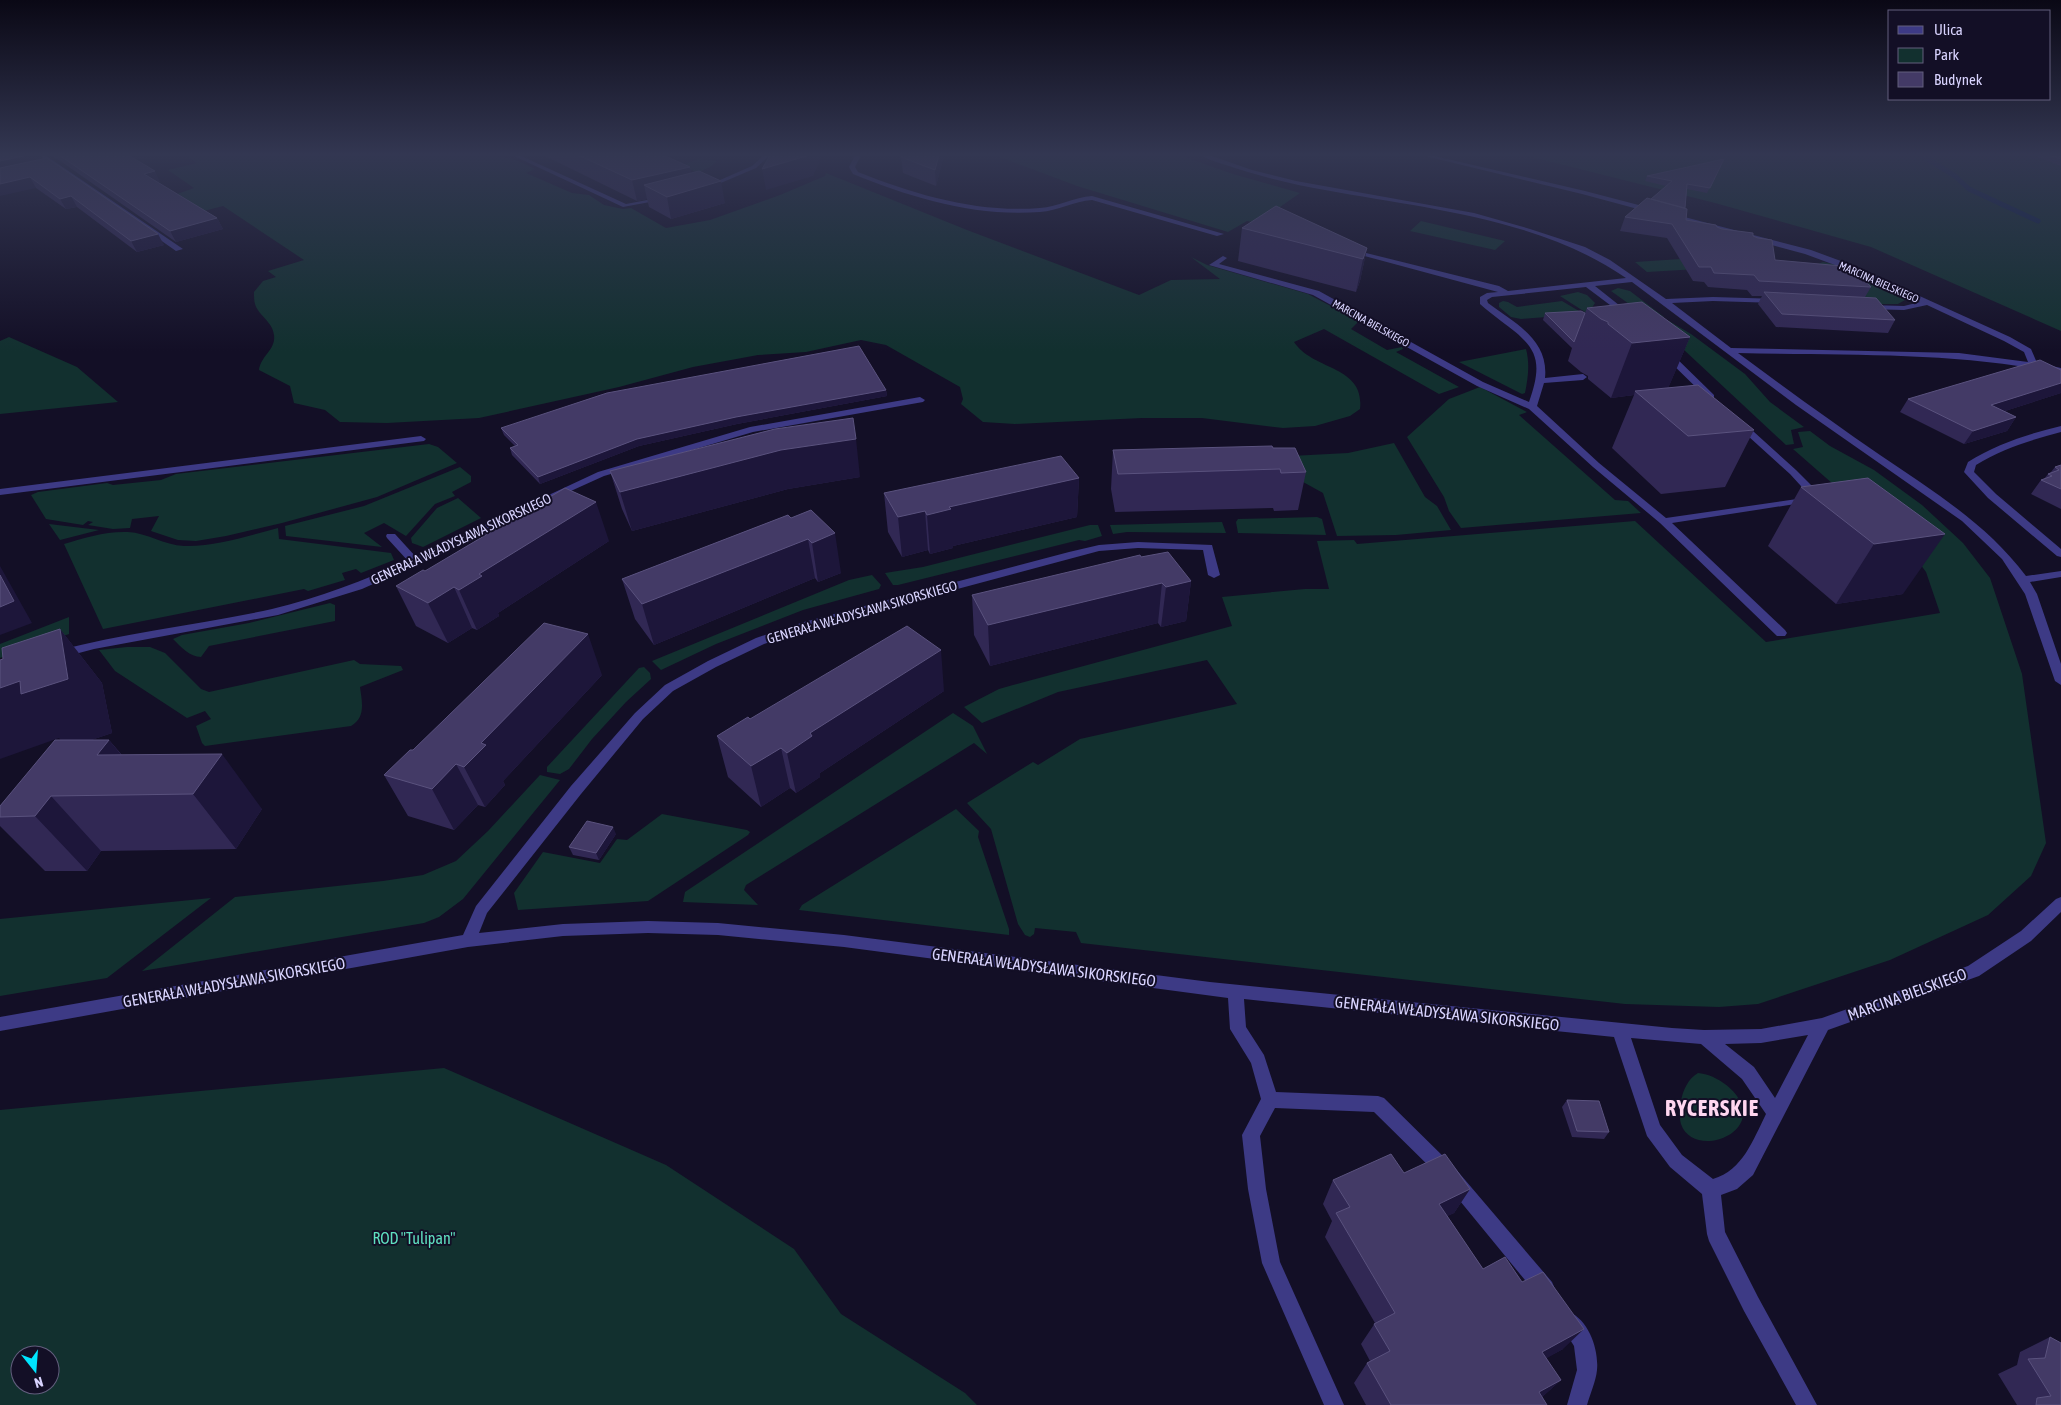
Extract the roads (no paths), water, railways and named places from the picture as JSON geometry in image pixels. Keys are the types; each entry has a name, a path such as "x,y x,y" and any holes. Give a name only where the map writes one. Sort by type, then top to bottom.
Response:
{"street":[{"path":"138,221 179,249"},
{"path":"1172,221 1220,234"},
{"path":"1492,221 1528,230 1582,249 1606,262 1664,301 1799,403 1966,519 2006,557 2023,580 2031,594 2061,681"},
{"name":"MARCINA BIELSKIEGO","path":"1690,221 1808,252 1846,266 2007,339 2028,351 2033,365"},
{"path":"1344,250 1496,288 1506,293"},
{"name":"MARCINA BIELSKIEGO","path":"1223,258 1213,265 1316,293 1480,384 1532,407 1596,465 1664,521 1781,633"},
{"path":"1532,407 1540,381 1541,370 1537,350 1518,330 1484,304 1483,299 1490,295 1632,280"},
{"path":"1587,284 1633,321"},
{"path":"1664,301 1713,299 1783,301"},
{"name":"MARCINA BIELSKIEGO","path":"1857,306 1904,308 1926,303"},
{"path":"1661,348 1716,401"},
{"path":"1729,350 1959,356 2033,365 2061,371"},
{"path":"1540,381 1583,377"},
{"name":"GENERAŁA WŁADYSŁAWA SIKORSKIEGO","path":"52,656 94,645 274,612 358,587 601,474 673,452 742,434 750,430 920,400"},
{"path":"1664,521 1822,501 1730,414"},
{"path":"2061,429 2022,440 1986,454 1971,464 1969,472 1992,496 2061,554"},
{"path":"0,492 421,439"},
{"path":"391,536 415,562"},
{"name":"GENERAŁA WŁADYSŁAWA SIKORSKIEGO","path":"468,942 481,910 576,790 639,716 669,688 712,664 760,641 808,625 896,600 1099,548 1138,544 1208,546 1214,575"},
{"path":"2023,580 2061,574"},
{"name":"MARCINA BIELSKIEGO","path":"1620,1030 1704,1038 1762,1036 1822,1025 1973,971 2026,936 2061,903"},
{"name":"GENERAŁA WŁADYSŁAWA SIKORSKIEGO","path":"0,1024 468,942 563,930 648,927 718,929 844,941 1236,992 1620,1030"},
{"path":"1236,992 1238,1029 1258,1060 1270,1100 1251,1135 1257,1189 1271,1263 1334,1405"},
{"path":"1712,1189 1731,1183 1747,1170 1822,1025"},
{"path":"1620,1030 1653,1130 1676,1161 1712,1189 1716,1234 1751,1304 1807,1405"},
{"path":"1704,1038 1748,1073 1776,1114"},
{"path":"1270,1100 1378,1104 1448,1173 1556,1303 1584,1343 1587,1370 1577,1405"}],"district":[{"name":"RYCERSKIE","path":"1712,1108"}],"park label":[{"name":"ROD \"Tulipan\"","path":"414,1238"}]}
